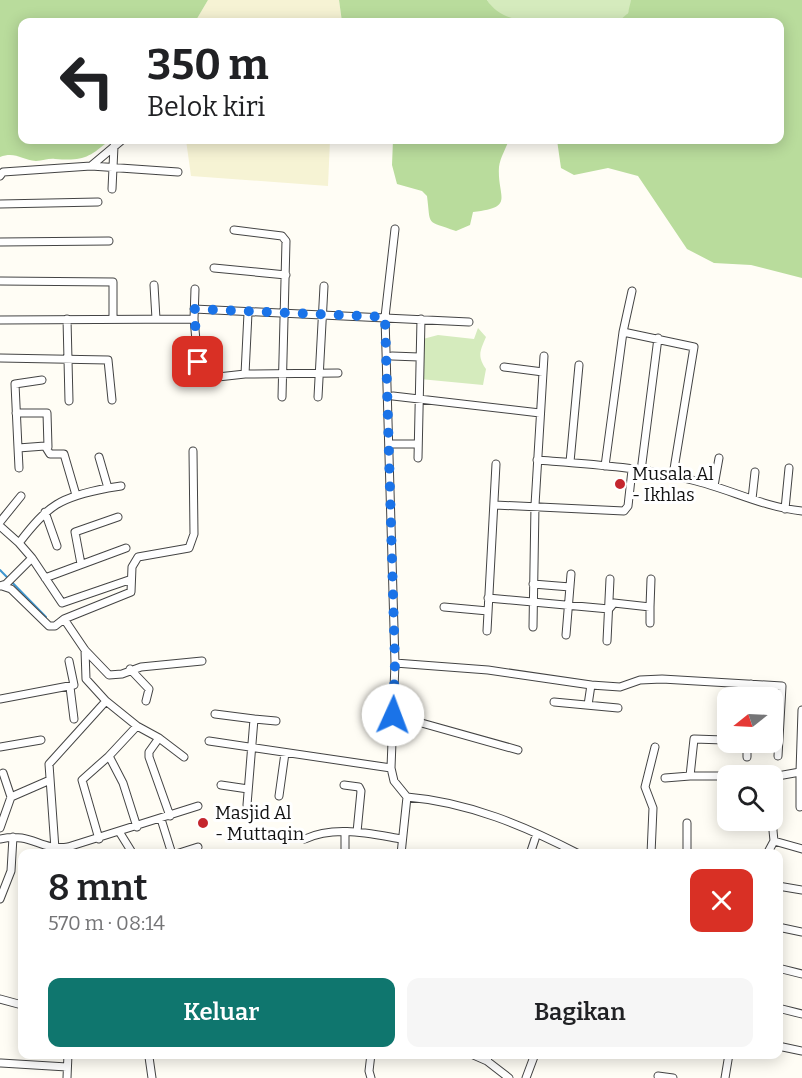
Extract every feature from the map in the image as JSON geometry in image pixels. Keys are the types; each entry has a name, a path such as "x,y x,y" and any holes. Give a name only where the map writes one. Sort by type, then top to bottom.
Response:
{"street":[{"path":"91,166 117,144"},
{"path":"112,189 114,146"},
{"path":"0,176 3,172 91,166 178,172"},
{"path":"0,204 98,202"},
{"path":"395,229 385,317 395,663 391,768 394,781 407,797 433,800 492,815 540,833 570,849"},
{"path":"234,230 285,237 282,397"},
{"path":"0,242 109,241"},
{"path":"214,268 286,275"},
{"path":"0,281 113,282 113,318"},
{"path":"154,285 156,319"},
{"path":"318,397 324,286"},
{"path":"195,289 194,319 198,362"},
{"path":"605,466 622,332 632,291"},
{"path":"194,309 469,322"},
{"path":"245,374 248,313"},
{"path":"67,319 69,401"},
{"path":"0,320 194,319"},
{"path":"418,458 421,319"},
{"path":"622,332 694,347 673,475"},
{"path":"641,471 658,338"},
{"path":"392,356 419,357"},
{"path":"532,627 535,505 544,356"},
{"path":"0,358 109,361 112,400"},
{"path":"570,462 579,365"},
{"path":"504,367 543,372"},
{"path":"200,379 245,374 338,373"},
{"path":"19,468 15,382 42,380"},
{"path":"393,396 418,397 540,413"},
{"path":"16,413 47,413 50,454 64,454 76,495"},
{"path":"393,444 418,444"},
{"path":"18,448 48,447"},
{"path":"32,558 3,585 11,589 49,626 55,626 64,619 131,592 132,567 138,557 189,548 194,534 193,451"},
{"path":"99,457 105,489"},
{"path":"714,486 719,458"},
{"path":"537,460 673,475 785,509 802,511"},
{"path":"487,631 496,464"},
{"path":"785,509 789,468"},
{"path":"495,505 535,505 624,511 628,506 632,470"},
{"path":"752,499 755,472"},
{"path":"19,543 54,504 76,495 121,486"},
{"path":"21,496 0,524 32,558 62,603 129,580"},
{"path":"45,512 57,546"},
{"path":"81,564 75,532 118,517"},
{"path":"45,578 126,548"},
{"path":"566,635 571,574"},
{"path":"607,641 610,579"},
{"path":"650,623 651,579"},
{"path":"533,584 570,587"},
{"path":"488,598 609,609"},
{"path":"609,609 614,603 650,607"},
{"path":"444,607 488,611"},
{"path":"64,619 85,650 109,675 122,674 130,669 202,661"},
{"path":"85,650 86,679 106,701 137,726 159,738 184,757"},
{"path":"0,699 70,687 75,681 69,661"},
{"path":"395,663 488,670 620,687 640,680 663,679 782,686 778,756"},
{"path":"130,669 149,689 146,701"},
{"path":"588,705 591,685"},
{"path":"70,687 74,719"},
{"path":"55,849 49,764 52,758 106,701"},
{"path":"554,702 618,708"},
{"path":"800,807 802,710"},
{"path":"215,714 276,721"},
{"path":"393,715 518,750"},
{"path":"247,805 254,719"},
{"path":"99,839 82,780 137,726"},
{"path":"159,738 149,752 149,756 170,816"},
{"path":"690,776 694,739 717,740"},
{"path":"0,747 41,740"},
{"path":"209,741 391,768"},
{"path":"651,849 653,808 645,788 655,747"},
{"path":"279,796 285,753"},
{"path":"109,756 123,783 137,827"},
{"path":"783,775 800,772"},
{"path":"0,828 11,797 3,773"},
{"path":"665,778 717,776"},
{"path":"11,797 50,780"},
{"path":"220,785 248,789"},
{"path":"344,785 359,788 361,791 357,832"},
{"path":"401,849 407,797"},
{"path":"0,839 28,837 55,849 120,833 198,806"},
{"path":"161,819 172,849"},
{"path":"687,823 687,849"},
{"path":"770,849 774,841 773,831"},
{"path":"305,838 330,832 357,832 402,839"},
{"path":"345,832 345,849"},
{"path":"120,833 130,849"},
{"path":"0,899 11,871 13,837"},
{"path":"532,849 535,839"},
{"path":"774,841 802,849"},
{"path":"189,849 198,846"},
{"path":"783,886 802,891"},
{"path":"783,928 802,932"},
{"path":"783,969 802,974"},
{"path":"0,999 18,1004"},
{"path":"783,1009 802,1014"},
{"path":"783,1047 802,1051"},
{"path":"67,1078 68,1059"},
{"path":"149,1059 152,1078"},
{"path":"370,1059 371,1078"},
{"path":"489,1059 509,1078"},
{"path":"526,1078 533,1059"},
{"path":"725,1078 728,1059"},
{"path":"1,1063 67,1067"},
{"path":"657,1076 673,1078"}],"shaded area":[{"path":"208,0 339,0 341,18 197,18"},
{"path":"187,144 330,144 328,186 191,176"}],"green space":[{"path":"0,0 208,0 197,18 18,18 18,144 105,144 79,159 36,161 14,155 0,157"},
{"path":"339,0 487,0 502,14 512,18 341,18"},
{"path":"487,0 631,0 628,13 624,18 508,18 494,10"},
{"path":"631,0 802,0 802,278 751,265 714,263 687,249 638,176 608,168 574,175 561,168 558,144 784,144 784,18 622,18 628,13"},
{"path":"393,144 507,144 499,167 500,204 473,212 470,225 456,231 431,221 427,196 422,191 397,184 392,165"},
{"path":"478,328 486,337 480,353 486,369 483,385 420,379 423,339 438,335 474,339"}],"waterway":[{"path":"0,570 46,617"}],"place":[{"name":"Musala Al - Ikhlas","path":"620,484"},
{"name":"Masjid Al - Muttaqin","path":"203,823"}],"route":[{"path":"198,362 194,309 385,317 395,663 393,715"}]}
